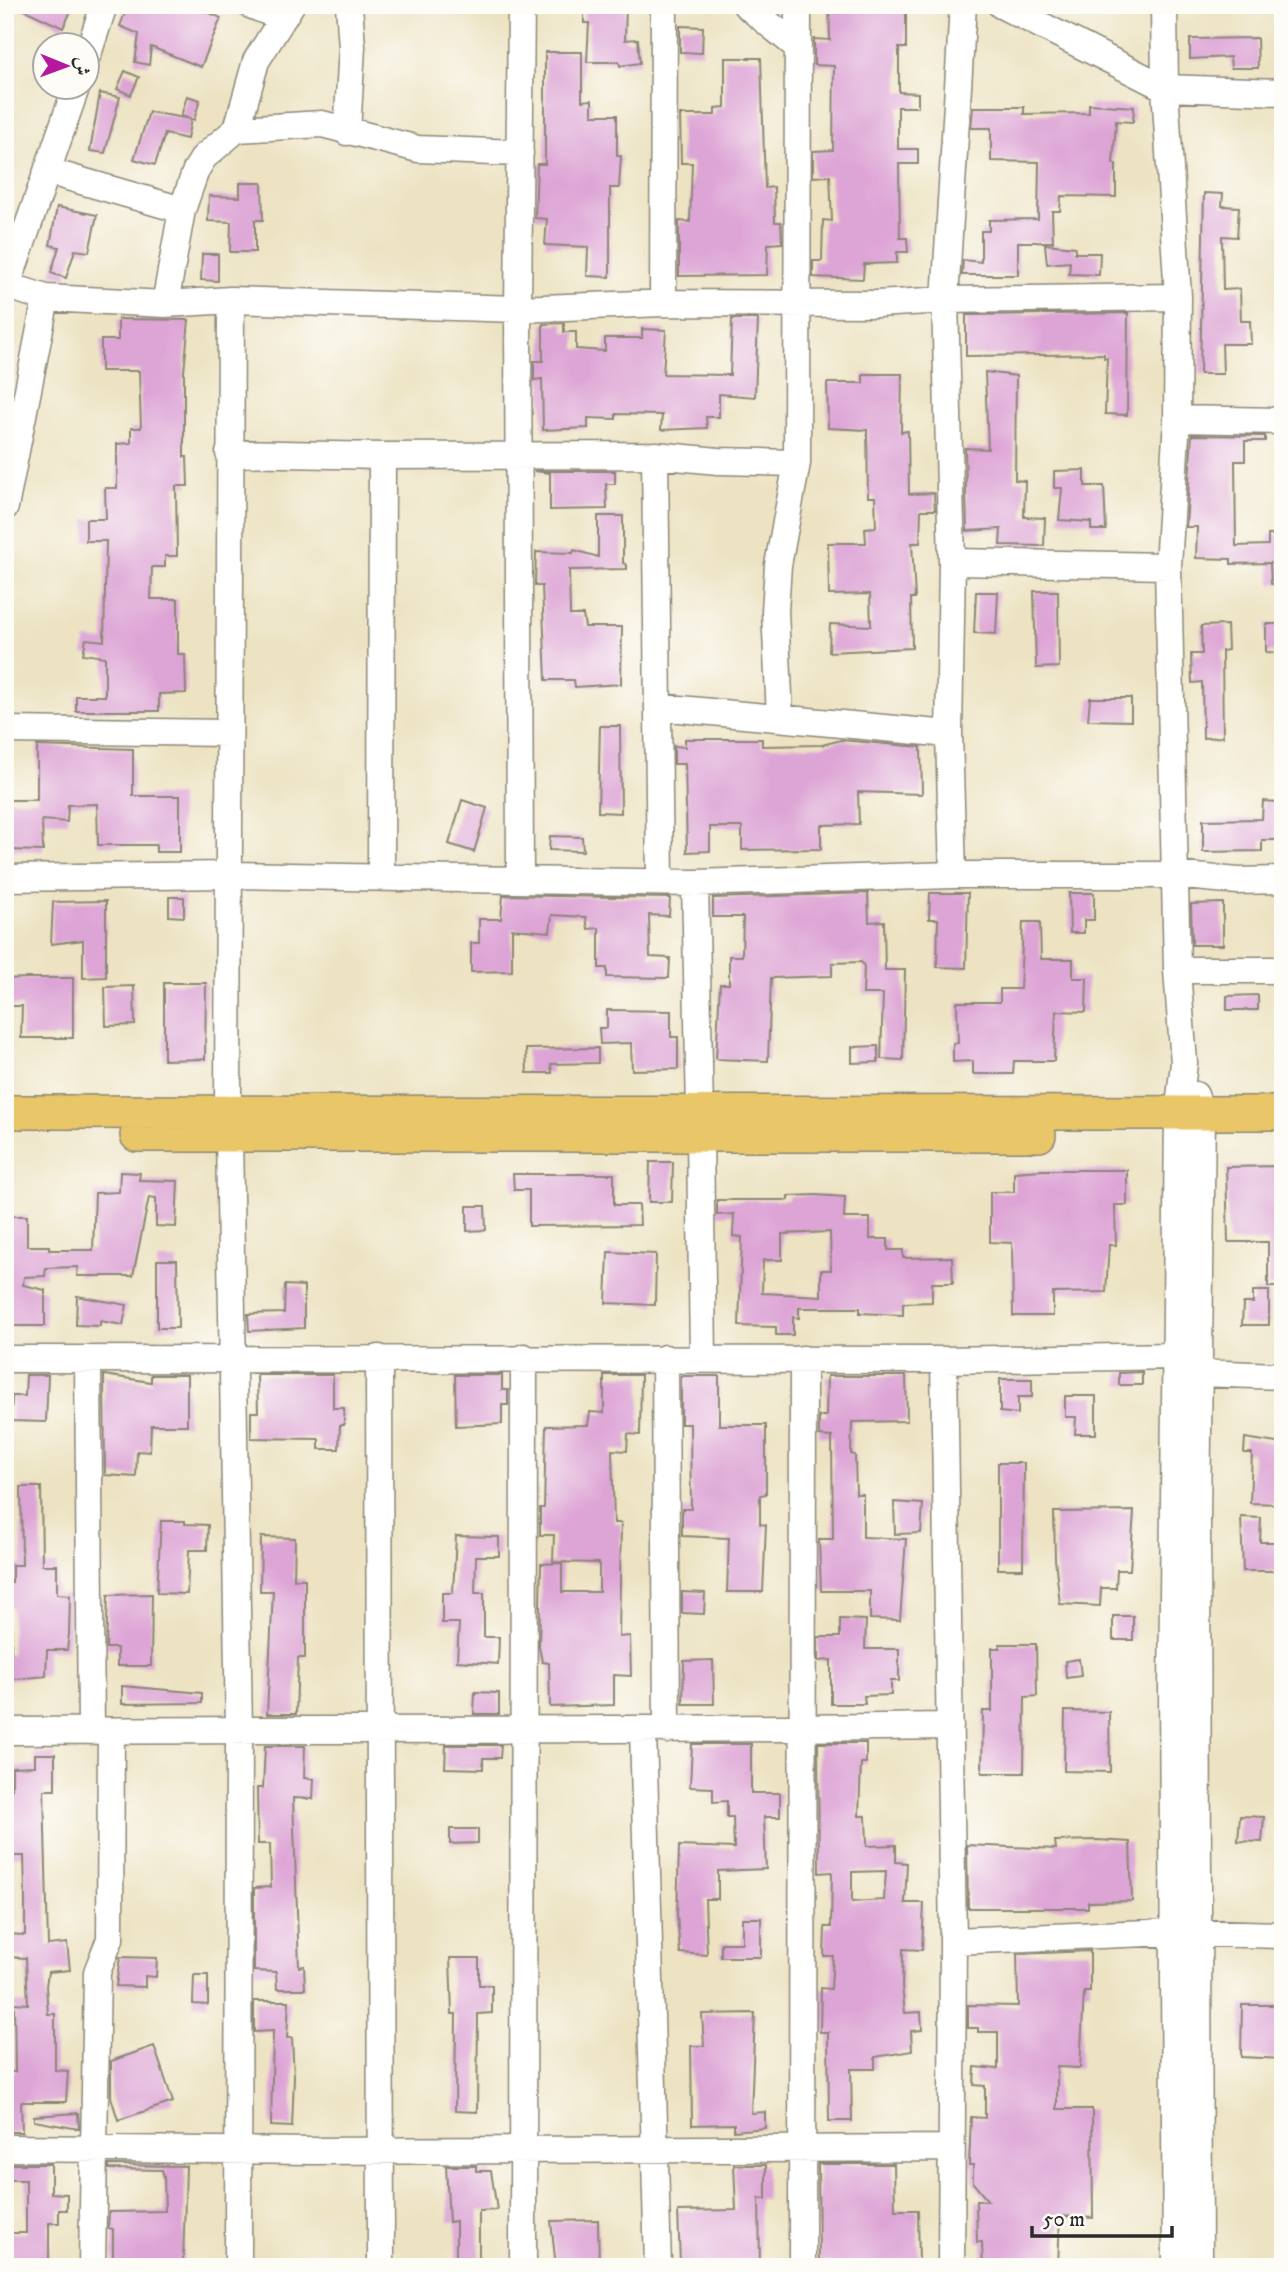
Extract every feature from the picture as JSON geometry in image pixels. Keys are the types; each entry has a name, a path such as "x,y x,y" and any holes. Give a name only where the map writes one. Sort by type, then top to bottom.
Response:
{"main road":[{"path":"5,1112 229,1123 1190,1125 1283,1136"},
{"path":"1190,1125 1283,1113"},
{"path":"5,1135 229,1123"}],"street":[{"path":"95,32 104,5"},
{"path":"165,304 182,210 195,170 204,157 237,129 256,61 286,11 250,5"},
{"path":"347,132 352,47 349,5"},
{"path":"520,878 518,309 521,5"},
{"path":"663,303 664,5"},
{"path":"746,5 796,46"},
{"path":"780,717 775,611 778,565 797,463 798,5"},
{"path":"953,875 949,734 952,562 945,300 963,5"},
{"path":"1001,5 1165,88 1283,92"},
{"path":"1164,5 1165,88 1178,297 1177,419 1168,566 1174,875 1177,970 1190,1125 1199,1373 1176,2267"},
{"path":"71,102 6,286 46,298 165,304 231,300 518,309 663,303 877,304 945,300 1178,297"},
{"path":"237,129 322,124 418,149 520,153"},
{"path":"47,171 182,210"},
{"path":"5,507 46,298"},
{"path":"231,300 229,1123 239,1730 237,2267"},
{"path":"1177,419 1283,422"},
{"path":"229,453 382,456 655,455 718,461 797,463"},
{"path":"655,455 660,881"},
{"path":"381,877 382,456"},
{"path":"952,562 1168,566"},
{"path":"658,707 780,717 839,726 949,734"},
{"path":"5,730 228,733"},
{"path":"5,878 229,874 695,883 953,875 1174,875 1238,881 1283,880"},
{"path":"695,883 703,1358"},
{"path":"1177,970 1283,970"},
{"path":"1190,1125 1175,1356 1185,1932 1199,2267"},
{"path":"5,1359 524,1357 944,1360 1175,1356"},
{"path":"523,2267 521,2150 524,1357"},
{"path":"379,1358 382,2267"},
{"path":"658,2267 653,2149 655,1730 665,1358"},
{"path":"88,1359 110,1939 97,1972 92,2267"},
{"path":"802,2267 803,1359"},
{"path":"944,1360 953,1941 951,2267"},
{"path":"1199,1373 1283,1376"},
{"path":"5,1731 381,1728 655,1730 950,1726"},
{"path":"953,1941 1185,1932 1283,1935"},
{"path":"5,2148 380,2151 950,2148"}],"building":[{"path":"14,5 74,5 63,28"},
{"path":"128,5 149,13 152,5 192,5 221,18 201,67 151,47 149,65 135,62 139,34 120,26"},
{"path":"584,5 626,5 625,40 638,39 640,63 620,66 619,62 587,62 589,23 584,23"},
{"path":"829,5 897,5 897,10 906,10 906,48 899,48 899,92 918,93 918,107 898,107 898,149 918,149 918,164 899,164 900,238 907,238 908,252 897,252 897,263 864,264 863,279 813,277 813,261 822,261 823,220 832,221 830,176 813,177 813,151 833,150 834,66 814,65 814,39 830,40"},
{"path":"680,26 703,27 702,53 680,52"},
{"path":"1257,38 1258,68 1231,68 1230,57 1190,59 1190,39"},
{"path":"545,52 582,52 582,101 592,100 592,115 617,115 617,156 621,156 619,188 610,188 610,277 587,276 588,247 545,245 547,219 535,218 537,164 545,164"},
{"path":"725,58 761,58 765,188 774,187 775,222 781,222 782,243 768,244 767,275 679,276 679,221 690,222 692,163 681,163 680,115 715,115 715,108 725,107"},
{"path":"125,71 139,77 131,95 117,89"},
{"path":"102,93 120,97 105,153 90,151"},
{"path":"187,96 200,100 194,120 181,116"},
{"path":"1089,104 1134,107 1133,122 1116,121 1113,164 1116,164 1116,197 1061,196 1060,211 1052,211 1053,242 1018,242 1018,275 962,275 963,260 981,262 981,231 989,231 989,220 1038,219 1039,162 991,161 991,128 971,128 973,107 1024,107 1024,114 1089,113"},
{"path":"149,112 191,119 187,139 165,134 155,165 134,159"},
{"path":"240,183 262,183 263,220 255,220 255,252 230,252 231,222 208,221 209,196 240,197"},
{"path":"1204,193 1223,194 1222,206 1239,207 1237,237 1222,236 1223,290 1240,289 1241,321 1250,321 1251,344 1222,344 1223,374 1200,374"},
{"path":"57,207 97,215 89,252 75,250 66,278 51,273 59,247 50,245"},
{"path":"1045,244 1075,247 1075,253 1100,253 1099,275 1069,274 1070,262 1047,264"},
{"path":"202,254 218,254 218,281 201,280"},
{"path":"1128,313 1127,415 1105,414 1107,358 1104,358 1104,354 966,356 966,315"},
{"path":"118,319 189,320 184,372 184,457 187,457 188,486 176,486 177,556 165,556 165,567 152,567 151,599 178,599 178,654 185,654 186,693 159,694 159,711 76,711 76,696 105,696 105,657 83,654 86,639 104,641 106,541 86,541 86,519 106,519 105,488 117,488 117,444 131,443 131,428 141,428 139,371 101,371 101,340 118,340"},
{"path":"732,319 758,319 755,397 719,394 719,417 706,417 707,428 661,430 662,415 616,414 616,419 588,418 588,428 543,430 542,379 534,380 534,361 543,361 543,324 564,323 564,332 576,332 576,349 605,351 605,338 642,338 642,329 666,330 663,374 730,375"},
{"path":"985,372 1016,376 1015,480 1025,481 1024,517 1045,518 1044,546 1000,545 1001,529 967,531 965,448 988,449"},
{"path":"863,374 902,374 901,432 908,431 909,494 934,493 935,510 921,510 920,543 912,543 915,598 911,598 912,648 829,652 830,624 871,626 870,594 829,595 828,543 866,543 865,528 876,527 875,497 868,497 867,430 828,428 827,383 863,383"},
{"path":"1192,435 1265,436 1265,441 1245,441 1245,461 1235,461 1236,546 1268,545 1268,535 1283,534 1283,583 1271,584 1270,563 1231,564 1231,559 1196,558 1197,527 1186,527"},
{"path":"1085,470 1085,486 1104,486 1106,530 1091,530 1091,522 1059,520 1062,488 1054,488 1054,471"},
{"path":"534,471 615,471 615,484 606,484 607,509 550,510 550,473"},
{"path":"598,516 623,516 623,563 627,565 627,569 569,570 570,615 583,615 585,627 622,627 621,684 575,687 574,680 546,680 542,586 535,586 536,552 573,553 574,550 598,557"},
{"path":"1034,591 1058,591 1059,667 1036,668"},
{"path":"976,592 998,592 996,634 974,633"},
{"path":"1266,624 1283,624 1283,653 1266,652"},
{"path":"1227,625 1228,650 1222,651 1223,737 1203,738 1202,682 1192,683 1191,654 1202,654 1201,626"},
{"path":"1090,698 1131,698 1131,721 1088,720"},
{"path":"600,726 620,726 621,813 598,812"},
{"path":"685,739 762,739 762,746 822,745 841,740 921,747 922,794 858,792 859,824 821,825 821,849 742,850 742,827 710,827 710,851 687,852 685,764 674,764 674,746 685,747"},
{"path":"37,746 133,749 133,796 180,796 180,852 156,852 156,845 98,845 97,804 68,805 67,822 42,820 43,851 7,850 5,800 37,800"},
{"path":"462,800 487,808 474,852 449,844"},
{"path":"1263,801 1278,802 1276,840 1262,840 1262,851 1203,852 1203,820 1262,819"},
{"path":"550,836 582,837 583,851 549,850"},
{"path":"868,893 869,922 884,921 885,970 905,970 903,1060 881,1059 883,994 863,994 864,966 861,962 832,963 832,976 771,978 768,1061 716,1059 720,984 729,984 729,956 742,956 743,917 713,917 713,898"},
{"path":"930,893 968,893 966,968 937,967 938,919 929,919"},
{"path":"1069,893 1094,893 1094,920 1084,920 1084,933 1070,933"},
{"path":"503,895 670,898 669,916 649,915 650,957 670,958 669,978 607,977 607,968 599,968 599,928 588,929 586,917 552,915 550,932 512,929 512,971 471,972 471,943 479,943 479,919 501,919"},
{"path":"169,897 184,897 184,917 169,916"},
{"path":"106,901 106,977 83,978 83,940 51,944 53,902"},
{"path":"1223,903 1223,945 1192,945 1191,904"},
{"path":"1023,922 1040,922 1041,959 1073,959 1073,978 1087,978 1086,1012 1056,1011 1054,1061 1014,1061 1013,1074 973,1074 973,1061 953,1062 953,1043 958,1043 957,1002 1000,1002 1000,989 1020,989"},
{"path":"73,978 73,1038 21,1038 22,1006 5,1006 5,979"},
{"path":"164,983 206,983 205,1059 164,1060"},
{"path":"134,986 135,1025 106,1026 105,987"},
{"path":"1258,995 1258,1010 1227,1010 1227,996"},
{"path":"607,1010 671,1011 671,1037 678,1037 678,1069 632,1070 631,1043 600,1044 599,1028 607,1028"},
{"path":"878,1046 878,1062 852,1063 852,1047"},
{"path":"598,1048 598,1063 551,1064 552,1073 527,1073 526,1049"},
{"path":"650,1162 673,1162 672,1202 649,1202"},
{"path":"1283,1166 1283,1287 1268,1287 1268,1242 1228,1242 1226,1167"},
{"path":"1127,1170 1127,1205 1115,1205 1116,1245 1109,1245 1106,1292 1053,1293 1053,1316 1013,1316 1012,1243 990,1242 990,1192 1014,1192 1014,1172"},
{"path":"120,1172 140,1173 139,1180 178,1181 176,1227 156,1226 156,1198 149,1197 133,1276 77,1276 78,1267 46,1268 45,1276 24,1277 23,1285 45,1290 45,1326 5,1326 8,1264 6,1216 27,1216 27,1246 49,1246 49,1250 93,1250 95,1193 119,1192"},
{"path":"513,1174 614,1174 614,1205 639,1205 640,1225 529,1226 529,1190 514,1190"},
{"path":"788,1196 845,1197 844,1218 870,1218 870,1239 888,1239 888,1250 903,1250 903,1258 952,1257 953,1283 932,1283 932,1302 903,1303 903,1315 860,1313 860,1308 799,1308 799,1318 793,1317 793,1335 776,1335 776,1327 739,1326 742,1237 733,1236 734,1214 717,1215 717,1200 788,1200","holes":["830,1232 831,1270 821,1270 821,1296 762,1293 763,1260 782,1260 782,1234"]},
{"path":"467,1206 485,1206 486,1230 467,1231"},
{"path":"608,1252 656,1254 655,1305 606,1303"},
{"path":"157,1260 177,1260 178,1328 157,1328"},
{"path":"285,1285 304,1286 304,1328 249,1331 248,1314 284,1313"},
{"path":"1253,1291 1269,1291 1269,1325 1242,1325 1243,1303 1253,1303"},
{"path":"77,1296 127,1305 123,1325 100,1321 100,1326 76,1325"},
{"path":"1142,1372 1142,1385 1119,1385 1119,1373"},
{"path":"26,1375 48,1375 46,1422 11,1421 12,1396 25,1396"},
{"path":"104,1375 151,1382 151,1375 187,1375 187,1425 151,1425 150,1452 137,1451 136,1477 105,1475"},
{"path":"257,1375 333,1375 333,1408 344,1408 339,1449 319,1449 319,1439 251,1438 251,1412 258,1412"},
{"path":"455,1375 502,1375 502,1390 508,1390 508,1405 502,1405 502,1424 456,1426"},
{"path":"604,1375 641,1375 640,1435 628,1434 627,1451 612,1450 614,1523 621,1523 619,1637 630,1636 631,1676 614,1675 614,1705 550,1707 549,1663 542,1662 539,1646 541,1564 562,1563 562,1592 599,1592 599,1563 553,1562 554,1535 540,1535 540,1508 544,1508 546,1426 588,1425 590,1412 604,1413"},
{"path":"681,1376 719,1376 719,1425 766,1425 766,1494 760,1495 760,1524 766,1525 763,1592 727,1592 729,1538 682,1536 682,1509 691,1509 690,1424 681,1424"},
{"path":"827,1376 906,1376 907,1421 852,1422 851,1454 855,1455 856,1494 863,1494 863,1537 906,1539 900,1620 870,1619 870,1591 821,1591 819,1539 833,1539 832,1437 819,1436 819,1416 826,1416"},
{"path":"1000,1379 1032,1379 1032,1397 1018,1397 1018,1414 1000,1412"},
{"path":"1065,1396 1096,1396 1096,1434 1075,1434 1076,1417 1065,1417"},
{"path":"1245,1438 1283,1444 1283,1504 1250,1503 1252,1453 1244,1453"},
{"path":"998,1463 1024,1463 1023,1569 998,1569"},
{"path":"21,1487 41,1487 42,1565 57,1565 57,1594 70,1595 69,1634 67,1650 47,1650 46,1676 5,1680 5,1654 11,1654 12,1607 5,1607 5,1583 12,1583 12,1565 22,1565"},
{"path":"894,1502 923,1504 921,1533 895,1534"},
{"path":"1134,1511 1130,1570 1117,1570 1116,1588 1101,1588 1100,1606 1060,1604 1054,1512"},
{"path":"1241,1517 1261,1518 1260,1542 1283,1542 1283,1571 1243,1571"},
{"path":"161,1521 208,1525 207,1550 189,1550 187,1594 157,1593"},
{"path":"456,1536 499,1537 499,1556 476,1556 475,1593 484,1593 484,1637 499,1637 498,1664 457,1661 459,1623 442,1623 442,1593 453,1593"},
{"path":"261,1537 295,1538 294,1579 305,1579 305,1658 298,1658 296,1714 267,1714 273,1591 260,1591"},
{"path":"682,1592 705,1593 704,1614 682,1613"},
{"path":"152,1594 151,1666 117,1666 117,1648 106,1648 108,1595"},
{"path":"1113,1616 1133,1616 1133,1640 1113,1640"},
{"path":"840,1619 866,1620 865,1649 899,1649 899,1681 891,1681 891,1695 864,1696 865,1704 831,1704 831,1660 818,1661 818,1637 840,1637"},
{"path":"1000,1644 1036,1644 1037,1696 1025,1697 1024,1773 982,1773 983,1711 992,1711 992,1648 1000,1648"},
{"path":"1079,1659 1081,1676 1066,1678 1065,1661"},
{"path":"713,1660 714,1704 683,1704 684,1661"},
{"path":"122,1686 202,1693 202,1703 122,1704"},
{"path":"475,1692 499,1693 499,1714 474,1714"},
{"path":"1065,1711 1109,1712 1110,1772 1064,1771"},
{"path":"818,1743 866,1743 866,1763 861,1763 859,1816 866,1816 867,1846 896,1845 896,1862 907,1863 905,1903 924,1903 922,1950 903,1949 902,1987 905,2013 921,2012 922,2030 911,2031 912,2051 875,2057 875,2069 851,2069 852,2121 829,2121 828,2032 820,2032 821,1988 831,1989 833,1956 824,1956 825,1927 831,1927 832,1872 819,1873","holes":["886,1871 884,1900 852,1902 852,1872"]},
{"path":"692,1744 751,1744 751,1793 780,1793 780,1817 764,1817 766,1869 718,1871 718,1899 705,1899 707,1955 680,1953 677,1915 679,1846 734,1848 733,1817 727,1817 727,1801 713,1802 713,1788 690,1787"},
{"path":"446,1745 501,1745 500,1758 483,1758 483,1769 445,1768"},
{"path":"265,1746 305,1746 304,1778 314,1779 313,1799 293,1798 299,1967 304,1966 305,1989 277,1989 276,1972 254,1971 254,1888 271,1887 270,1844 258,1844 257,1788 263,1788"},
{"path":"35,1754 55,1754 55,1790 44,1790 48,1945 67,1943 70,1970 48,1972 46,1986 48,2014 55,2014 55,2070 68,2071 66,2102 21,2102 22,2132 5,2132 5,2072 15,2072 14,2003 28,2004 26,1958 5,1957 5,1934 25,1935 25,1891 24,1856 5,1856 5,1790 12,1789 12,1767 35,1766"},
{"path":"1240,1816 1264,1817 1262,1842 1238,1841"},
{"path":"450,1829 478,1829 478,1843 450,1844"},
{"path":"1055,1841 1130,1842 1132,1901 1088,1902 1088,1908 968,1908 967,1845 1056,1849"},
{"path":"742,1918 761,1918 761,1957 721,1957 721,1943 742,1943"},
{"path":"1090,1951 1090,1992 1084,1992 1080,2068 1057,2067 1057,2109 1092,2109 1093,2218 1060,2216 1058,2267 983,2267 982,2242 977,2242 976,2201 988,2201 973,2183 973,2165 969,2165 971,2117 985,2118 985,2086 974,2085 975,2067 998,2069 998,2032 978,2032 978,2028 968,2028 968,2005 1018,2006 1017,1954"},
{"path":"120,1957 157,1958 156,1977 145,1976 145,1987 116,1986"},
{"path":"450,1958 479,1958 479,1985 492,1985 492,2013 478,2014 477,2112 455,2111 456,2014 452,2014"},
{"path":"194,1975 208,1975 208,2005 193,2004"},
{"path":"254,2001 289,2001 287,2038 292,2038 294,2077 292,2127 271,2126 273,2031 254,2032"},
{"path":"1242,2005 1283,2005 1283,2059 1241,2057"},
{"path":"755,2013 751,2113 765,2112 765,2128 734,2131 734,2124 692,2125 691,2046 704,2046 702,2014"},
{"path":"154,2046 173,2102 118,2120 111,2097 111,2061"},
{"path":"78,2113 79,2129 34,2121 34,2116"},
{"path":"5,2164 51,2164 51,2193 67,2194 67,2210 59,2210 59,2223 49,2223 49,2267 5,2267 5,2233 26,2233 26,2180 5,2180"},
{"path":"818,2164 894,2164 895,2210 918,2210 919,2266 831,2267 832,2262 819,2262"},
{"path":"109,2165 186,2166 183,2264 145,2263 145,2267 113,2267 113,2229 108,2228 109,2212 165,2211 164,2177 162,2170 109,2169"},
{"path":"734,2165 766,2165 766,2199 759,2199 760,2267 739,2267 739,2263 680,2264 678,2211 736,2210"},
{"path":"446,2166 476,2166 476,2171 491,2171 497,2210 479,2211 479,2267 456,2267 456,2221 449,2222"},
{"path":"598,2220 599,2267 556,2267 551,2221"}]}
